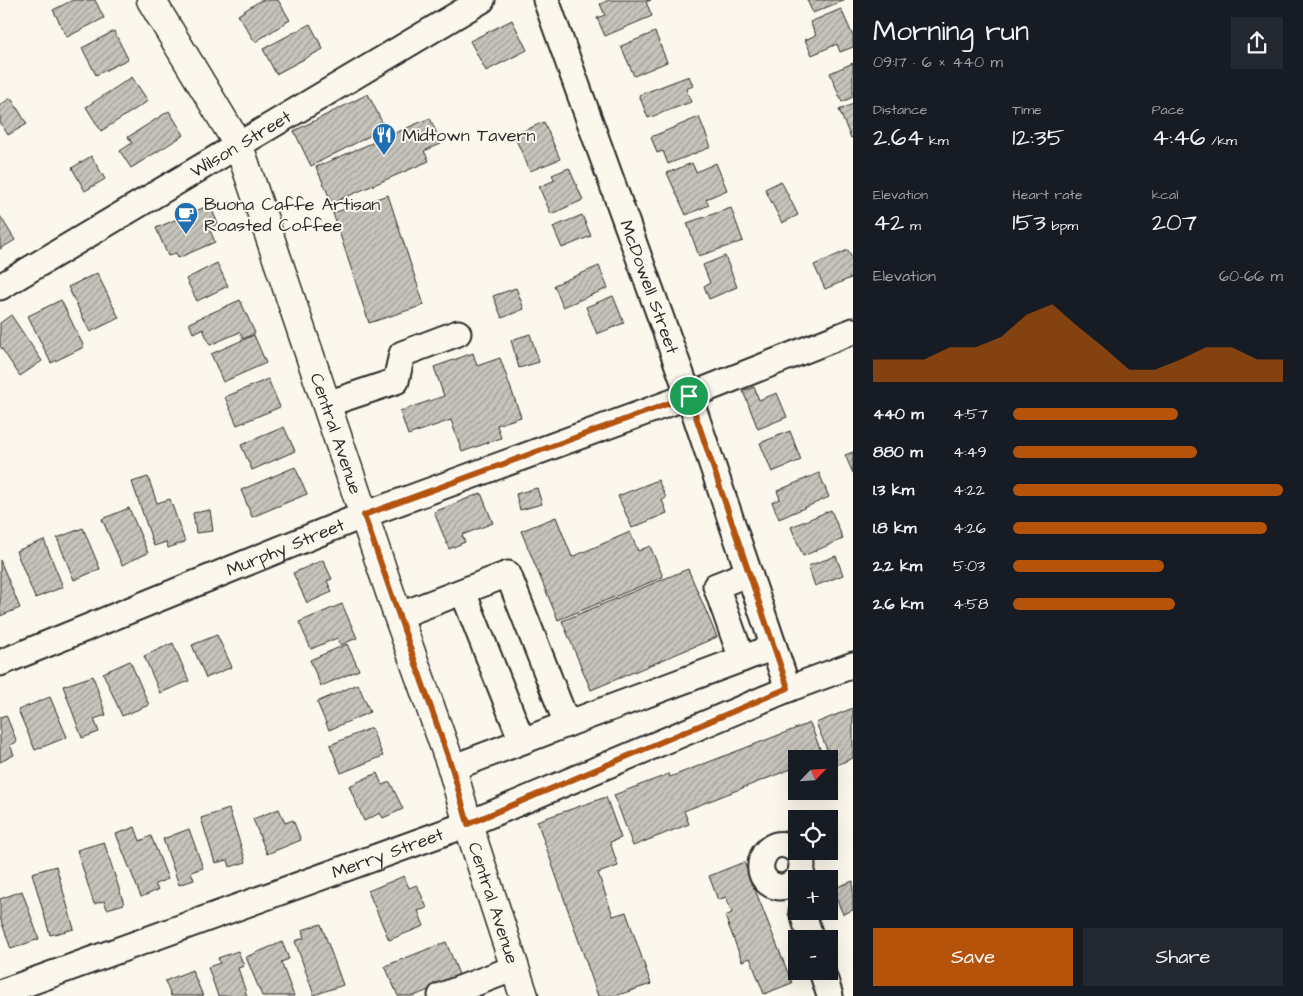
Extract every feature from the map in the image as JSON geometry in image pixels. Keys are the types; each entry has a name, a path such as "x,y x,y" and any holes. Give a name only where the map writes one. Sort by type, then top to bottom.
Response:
{"main road":[{"name":"Central Avenue","path":"151,0 239,146 398,616 452,768 468,824 524,996"}],"street":[{"name":"Wilson Street","path":"0,287 482,0"},
{"name":"McDowell Street","path":"546,0 689,396 788,688"},
{"name":"Murphy Street","path":"0,663 364,515 689,396 853,331"},
{"path":"327,404 396,381 402,354 458,333"},
{"path":"742,659 716,586 749,572"},
{"path":"398,616 508,574 567,724"},
{"path":"464,592 522,741"},
{"path":"452,768 774,647"},
{"name":"Merry Street","path":"0,993 468,824 788,688 853,665"},
{"path":"441,996 515,968"},
{"path":"825,980 830,996"}],"building":[{"path":"73,0 95,0 104,18 67,37 53,10"},
{"path":"261,0 278,0 290,20 255,42 238,15"},
{"path":"609,0 651,0 646,2 652,16 605,36 597,18 605,15 600,4"},
{"path":"807,0 844,0 813,13"},
{"path":"841,9 853,36 853,47 840,52 837,44 812,55 805,40 816,35 810,22"},
{"path":"512,20 527,50 486,71 470,41"},
{"path":"310,24 323,49 276,74 263,49"},
{"path":"114,31 128,59 96,75 82,48"},
{"path":"655,32 667,62 634,76 621,46"},
{"path":"853,63 853,97 842,102 830,73"},
{"path":"689,76 693,86 686,89 691,102 648,118 639,95"},
{"path":"132,77 148,101 101,131 86,107"},
{"path":"368,94 385,128 311,166 294,131"},
{"path":"11,98 27,124 8,135 0,122 0,105"},
{"path":"853,104 853,137 851,138 839,110"},
{"path":"169,111 184,135 131,168 120,151 132,143 128,137"},
{"path":"699,117 711,147 668,164 663,151 657,153 651,137"},
{"name":"Midtown Tavern","path":"430,118 441,144 424,151 429,161 332,203 316,167"},
{"path":"544,122 560,159 530,171 514,135"},
{"path":"91,156 105,179 85,191 72,168"},
{"path":"692,163 696,172 716,163 727,190 706,199 709,205 686,215 667,173"},
{"path":"569,168 583,200 551,214 539,187 555,180 552,175"},
{"path":"781,181 798,215 782,223 765,189"},
{"path":"388,195 424,305 369,323 333,213"},
{"name":"Buona Caffe Artisan Roasted Coffee","path":"210,205 218,224 209,228 215,242 178,258 176,253 168,256 156,228"},
{"path":"731,208 743,241 699,256 687,223"},
{"path":"582,215 591,236 562,248 553,227"},
{"path":"0,216 15,240 0,249"},
{"path":"848,250 853,261 853,277 825,289 814,265"},
{"path":"725,256 737,287 709,299 704,286 710,283 703,265"},
{"path":"217,263 228,286 197,301 186,279"},
{"path":"599,266 608,288 563,307 554,285"},
{"path":"97,273 119,318 90,332 68,287"},
{"path":"516,288 524,309 502,318 493,296"},
{"path":"613,296 624,323 597,334 586,307"},
{"path":"61,300 84,347 51,363 28,316"},
{"path":"240,300 255,333 243,339 240,332 210,345 203,329 193,333 189,323"},
{"path":"11,315 42,361 20,376 0,346 0,323"},
{"path":"530,334 539,362 519,368 511,340"},
{"path":"254,335 266,363 223,382 211,354"},
{"path":"473,353 477,366 500,358 521,417 497,425 501,438 462,452 451,420 408,435 400,411 444,396 434,367"},
{"path":"268,379 280,407 237,425 225,397"},
{"path":"754,387 759,400 777,393 787,417 758,429 743,391"},
{"path":"284,427 295,451 252,470 241,445"},
{"path":"790,431 801,460 772,472 760,443"},
{"path":"853,452 853,473 845,455"},
{"path":"295,467 307,494 252,517 241,490"},
{"path":"819,473 829,497 779,519 772,502 780,499 777,491"},
{"path":"148,477 157,503 170,499 185,542 168,548 166,542 154,546 132,482"},
{"path":"658,480 666,498 662,500 667,513 632,528 618,496"},
{"path":"537,488 542,504 520,510 516,494"},
{"path":"481,493 493,523 462,535 465,542 449,549 434,512"},
{"path":"129,508 148,553 122,565 102,519"},
{"path":"210,510 213,531 196,533 193,513"},
{"path":"831,510 843,539 803,556 791,527"},
{"path":"556,517 572,557 630,532 638,551 650,546 663,577 558,620 521,531"},
{"path":"83,528 100,569 74,580 57,538"},
{"path":"44,540 63,587 35,598 16,551"},
{"path":"836,556 843,575 815,586 808,566"},
{"path":"0,560 20,608 0,616"},
{"path":"323,560 332,579 327,581 332,592 307,603 293,573"},
{"path":"688,569 717,637 591,690 562,621"},
{"path":"342,604 357,638 340,645 337,638 311,649 299,622"},
{"path":"217,635 232,667 206,678 192,645"},
{"path":"173,643 189,681 160,693 144,656"},
{"path":"347,644 359,670 321,686 310,660"},
{"path":"130,661 149,705 122,716 103,673"},
{"path":"93,676 106,715 94,719 99,732 82,738 63,686"},
{"path":"358,684 370,712 329,730 317,702"},
{"path":"50,697 67,737 35,750 18,710"},
{"path":"853,708 853,758 838,764 838,750 827,750 816,723"},
{"path":"6,715 17,742 10,745 14,755 0,762 0,717"},
{"path":"810,723 820,750 788,750 788,770 684,811 689,824 633,846 614,795 669,774 670,777"},
{"path":"371,728 383,756 341,773 330,745"},
{"path":"377,773 382,785 390,782 403,809 383,818 380,813 364,821 349,786"},
{"path":"606,797 621,838 610,842 618,866 598,873 613,916 626,912 651,984 615,996 598,996 537,821"},
{"path":"229,809 246,862 230,867 228,860 215,863 201,818"},
{"path":"279,809 285,823 293,820 301,840 267,854 253,819"},
{"path":"135,827 140,841 151,836 168,879 155,884 158,890 141,897 116,834"},
{"path":"189,829 203,868 191,872 194,880 179,885 163,839"},
{"path":"104,842 124,904 107,909 104,901 94,904 77,850"},
{"path":"744,862 788,973 788,980 791,980 792,983 764,994 750,958 742,961 725,916 732,913 726,897 718,900 709,876"},
{"path":"56,866 74,929 50,935 32,873"},
{"path":"404,876 409,888 417,885 427,908 418,911 424,926 389,940 368,891"},
{"path":"853,881 853,910 843,914 838,903 838,887"},
{"path":"22,891 39,939 11,949 0,918 0,899"},
{"path":"321,924 343,985 314,995 295,941 304,938 302,930"},
{"path":"282,942 289,959 281,962 294,996 262,996 246,957"},
{"path":"446,942 460,977 414,996 398,996 385,966"},
{"path":"238,951 244,966 238,968 247,996 218,996 208,967 220,963 218,958"},
{"path":"192,970 203,996 171,996 165,981"}],"place":[{"name":"Midtown Tavern","path":"384,156"},
{"name":"Buona Caffe Artisan Roasted Coffee","path":"186,235"}],"route":[{"path":"689,396 788,688 468,824 452,768 364,515 689,396"}]}
